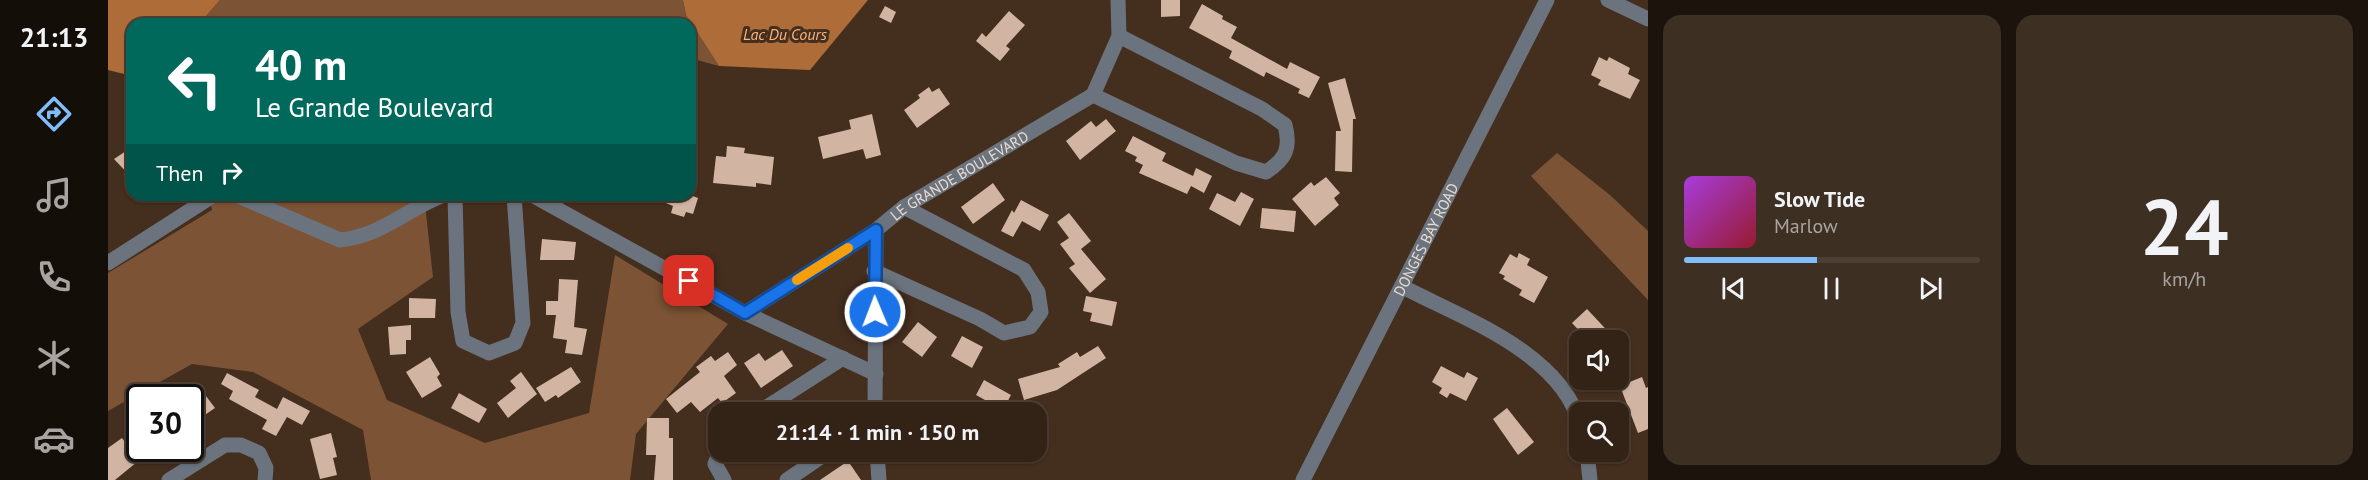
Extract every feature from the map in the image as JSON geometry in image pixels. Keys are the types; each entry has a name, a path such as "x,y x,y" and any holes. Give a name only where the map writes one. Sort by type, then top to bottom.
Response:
{"street":[{"path":"1118,0 1119,36 1093,95 1236,163 1266,172 1282,162 1290,142 1285,125 1262,109 1119,36"},
{"name":"DONGES BAY ROAD","path":"1303,480 1547,0"},
{"path":"1608,0 1648,19"},
{"name":"LE GRANDE BOULEVARD","path":"745,313 876,230 904,207 1093,95"},
{"path":"108,263 205,201"},
{"path":"250,201 340,240 378,232 433,201"},
{"path":"455,201 458,312 463,341 489,353 515,343 523,323 514,201"},
{"path":"543,201 745,313 876,374"},
{"path":"874,272 1004,333 1030,327 1041,312 1038,292 1024,270 904,207"},
{"path":"876,230 874,272 876,402"},
{"path":"1402,287 1521,349 1555,381 1570,402"},
{"path":"775,402 843,358"},
{"path":"170,480 225,445 241,445 259,453 266,468 265,480"},
{"path":"716,462 724,480"},
{"path":"787,480 813,462"},
{"path":"878,462 879,480"},
{"path":"1588,462 1590,480"}],"shaded area":[{"path":"220,0 683,0 688,18 204,18"},
{"path":"696,30 719,66 696,60"},
{"path":"1557,153 1610,195 1648,231 1648,300 1531,176"},
{"path":"210,201 425,201 433,277 358,329 387,400 485,443 589,413 615,255 728,324 636,434 630,480 371,480 363,430 253,372 192,364 156,384 126,384 126,401 108,411 108,273 212,210"}],"water":[{"path":"108,0 220,0 204,18 126,18 126,74 108,70"},
{"name":"Lac Du Cours","path":"683,0 868,0 810,70 719,66 696,30 696,18 688,18"}],"building":[{"path":"1161,0 1180,0 1180,16 1161,17"},
{"path":"1202,4 1237,27 1231,38 1287,69 1290,62 1320,77 1309,98 1298,93 1300,89 1266,72 1264,77 1229,58 1232,51 1189,28"},
{"path":"885,6 896,12 891,23 879,17"},
{"path":"1009,11 1025,25 1006,46 1010,49 1000,61 976,41 982,33 986,37"},
{"path":"1599,57 1607,61 1609,57 1630,68 1628,74 1640,80 1630,99 1598,85 1601,80 1591,75"},
{"path":"1345,78 1356,119 1353,119 1352,172 1335,171 1336,131 1341,131 1328,83"},
{"path":"929,87 932,92 939,88 950,104 917,128 904,110 920,98 918,95"},
{"path":"872,114 881,155 866,159 863,149 823,159 818,137 851,129 849,120"},
{"path":"1106,119 1116,131 1080,160 1066,141 1091,121 1096,127"},
{"path":"1133,136 1166,153 1162,161 1193,176 1196,168 1212,176 1204,193 1191,186 1187,194 1139,173 1143,165 1135,161 1137,157 1125,151"},
{"path":"727,146 745,148 744,153 774,157 771,185 756,183 756,187 713,183 716,156 726,157"},
{"path":"126,151 126,172 114,159"},
{"path":"1326,177 1340,193 1334,198 1339,205 1315,226 1292,199 1311,182 1314,186"},
{"path":"993,183 1005,200 973,224 961,207"},
{"path":"1241,192 1254,199 1240,226 1209,209 1217,193 1235,202"},
{"path":"696,197 698,198 693,214 686,212 684,217 671,213 673,206 661,201 696,201"},
{"path":"1021,200 1049,215 1040,231 1022,221 1013,237 1001,231 1012,210 1014,213"},
{"path":"1262,208 1296,211 1294,232 1260,228"},
{"path":"1069,213 1091,241 1081,249 1106,279 1090,293 1069,268 1075,264 1060,244 1069,238 1057,222"},
{"path":"542,239 576,242 574,260 540,260"},
{"path":"1519,253 1530,259 1527,265 1548,277 1534,303 1519,295 1522,290 1503,279 1505,276 1499,273 1510,254 1517,258"},
{"path":"559,279 578,280 574,327 587,329 582,355 565,353 567,340 553,338 556,315 546,315 546,301 558,301"},
{"path":"1086,296 1117,302 1112,326 1090,321 1092,313 1083,311"},
{"path":"409,298 436,299 435,318 409,318"},
{"path":"1587,309 1607,330 1579,330 1572,323"},
{"path":"918,322 937,337 922,357 902,342"},
{"path":"411,325 411,340 406,340 406,354 390,355 388,327"},
{"path":"962,336 983,347 972,368 951,356"},
{"path":"1098,346 1106,358 1057,390 1024,400 1018,379 1060,367 1058,364 1077,352 1080,357"},
{"path":"782,350 793,366 761,388 744,363 759,353 765,361"},
{"path":"728,352 737,365 724,376 736,393 723,402 718,398 713,402 708,402 708,406 700,412 691,402 677,413 666,399 700,372 696,367 711,356 715,361"},
{"path":"430,357 440,374 437,377 442,386 422,398 406,372"},
{"path":"1441,366 1464,378 1467,372 1478,378 1466,401 1450,393 1447,398 1439,393 1442,388 1432,382"},
{"path":"571,367 581,382 558,398 556,395 545,402 536,388"},
{"path":"521,372 537,394 508,418 497,403 516,388 510,381"},
{"path":"227,373 259,390 255,397 277,409 283,397 310,411 302,425 287,417 276,436 262,429 267,420 229,399 233,391 221,384"},
{"path":"1642,377 1646,388 1648,387 1648,429 1638,433 1629,410 1629,402 1626,402 1622,390 1629,390 1629,382"},
{"path":"984,380 1011,395 1007,402 989,402 976,395"},
{"path":"459,393 487,409 479,423 451,408"},
{"path":"206,396 215,408 204,415 204,397"},
{"path":"1507,408 1534,442 1518,455 1493,419"},
{"path":"647,418 669,418 669,438 673,438 673,480 654,480 656,455 646,455"},
{"path":"331,433 337,457 333,458 337,475 320,479 310,439"},
{"path":"122,438 126,444 126,462 137,462 115,480 108,480 108,448"},
{"path":"849,462 861,480 820,480"}],"slow traffic":[{"path":"797,280 848,248"}],"route":[{"path":"689,281 745,313 876,230 875,312"}]}
